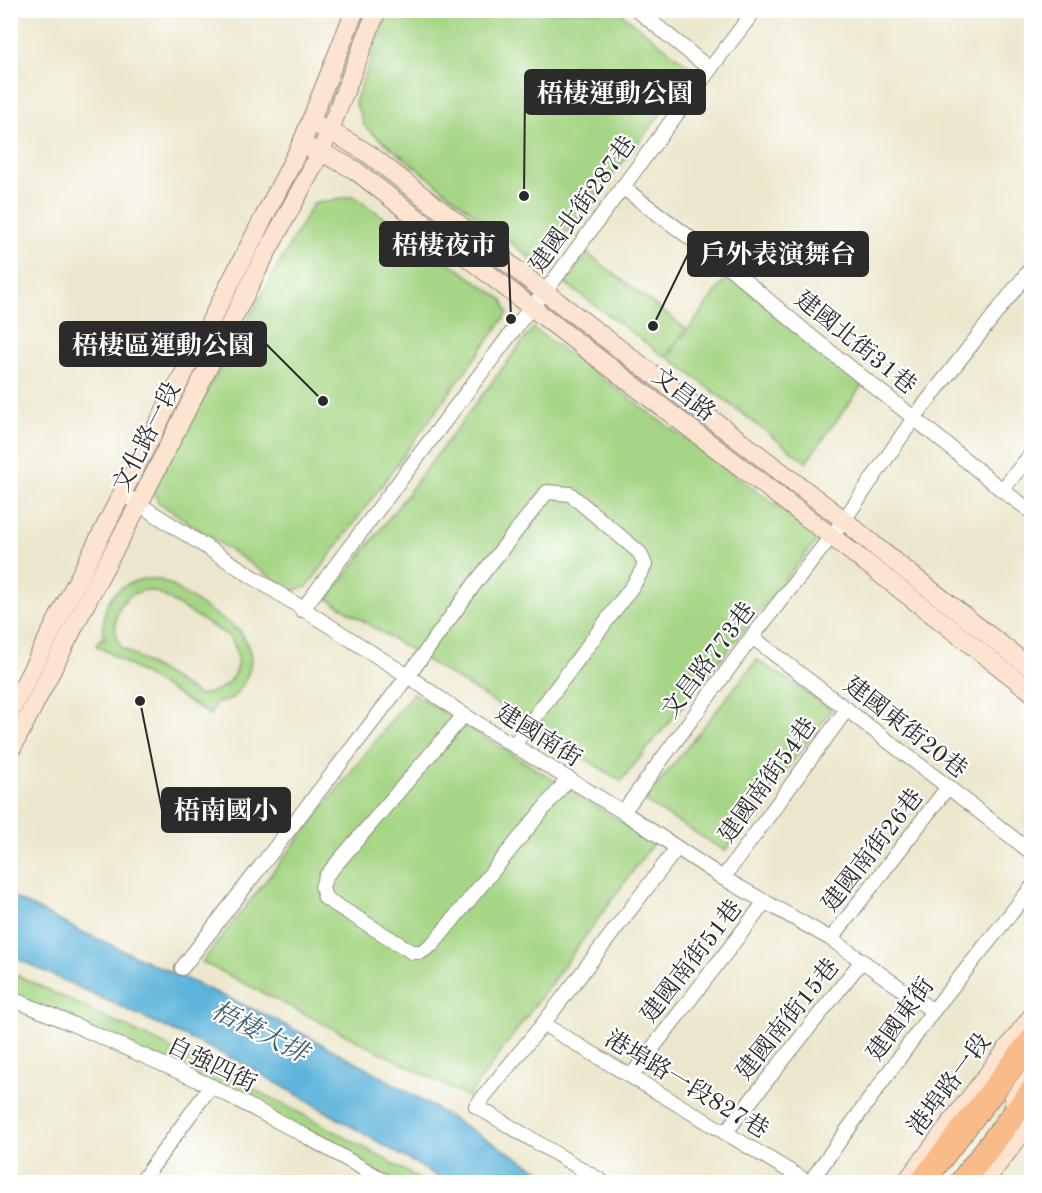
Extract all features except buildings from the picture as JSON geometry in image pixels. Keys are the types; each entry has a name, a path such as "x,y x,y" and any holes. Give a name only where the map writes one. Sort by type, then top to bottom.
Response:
{"highway":[{"path":"921,1182 1032,1040"},
{"path":"935,1182 1032,1055"},
{"path":"962,1182 1032,1091"},
{"path":"974,1182 1032,1107"}],"street":[{"name":"文化路一段","path":"10,712 301,145 355,10"},
{"name":"文化路一段","path":"10,752 262,261 321,152 377,10"},
{"path":"637,10 710,69"},
{"name":"建國北街287巷","path":"303,610 531,307 545,292 755,10"},
{"name":"文昌路","path":"310,122 369,154 545,292 844,520 1032,669"},
{"name":"文昌路","path":"301,145 321,152 355,171 1032,692"},
{"name":"建國北街31巷","path":"622,188 724,264 813,338 1032,512"},
{"name":"文昌路773巷","path":"623,812 752,637 844,520 914,418 1032,267"},
{"path":"1002,490 1032,453"},
{"path":"182,968 547,492 570,494 640,553 645,565 627,593 514,745"},
{"name":"建國南街","path":"122,495 408,676 464,715 623,812 723,878 831,939 933,1011"},
{"name":"建國東街20巷","path":"752,637 1032,853"},
{"name":"建國南街54巷","path":"723,878 847,709"},
{"path":"464,715 326,876 322,887 325,898 412,952 421,952 433,944 568,780"},
{"name":"建國南街26巷","path":"831,939 948,787"},
{"path":"603,1182 476,1106 543,1024 677,848"},
{"name":"建國東街","path":"809,1182 933,1011 1032,887"},
{"name":"建國南街51巷","path":"631,1076 765,902"},
{"name":"建國南街15巷","path":"725,1133 861,962"},
{"name":"自強四街","path":"10,998 211,1086 387,1182"},
{"name":"港埠路一段","path":"906,1182 1032,1016"},
{"name":"港埠路一段827巷","path":"543,1024 809,1182"},
{"path":"950,1182 1032,1075"},
{"path":"141,1182 211,1086"},
{"path":"984,1182 1032,1120"}],"green space":[{"path":"389,11 618,11 695,71 540,266 365,127 355,102"},
{"path":"353,196 503,300 508,313 307,587 291,591 158,502 152,489 313,204"},
{"path":"587,253 686,329 665,357 565,283"},
{"path":"729,274 864,383 806,462 668,357"},
{"path":"533,328 820,537 621,781 328,599"},
{"path":"158,579 173,586 242,634 251,658 248,674 237,693 229,700 215,703 210,715 96,645 101,638 104,640 104,618 110,600 115,593 132,582","holes":["147,590 157,592 230,637 235,648 237,667 228,683 210,693 199,695 121,647 117,637 116,619 122,603 136,593"]},
{"path":"757,660 832,709 725,851 644,801"},
{"path":"413,693 654,842 468,1097 202,962"},
{"path":"10,972 271,1098 424,1182 388,1182 228,1095 11,998"}],"water":[{"name":"梧棲大排","path":"11,896 78,930 272,1018 367,1068 559,1182 447,1182 244,1064 11,956"}],"place":[{"name":"梧棲運動公園","path":"524,196"},
{"name":"梧棲夜市","path":"511,319"},
{"name":"戶外表演舞台","path":"653,326"},
{"name":"梧棲區運動公園","path":"323,401"},
{"name":"梧南國小","path":"140,701"}]}
